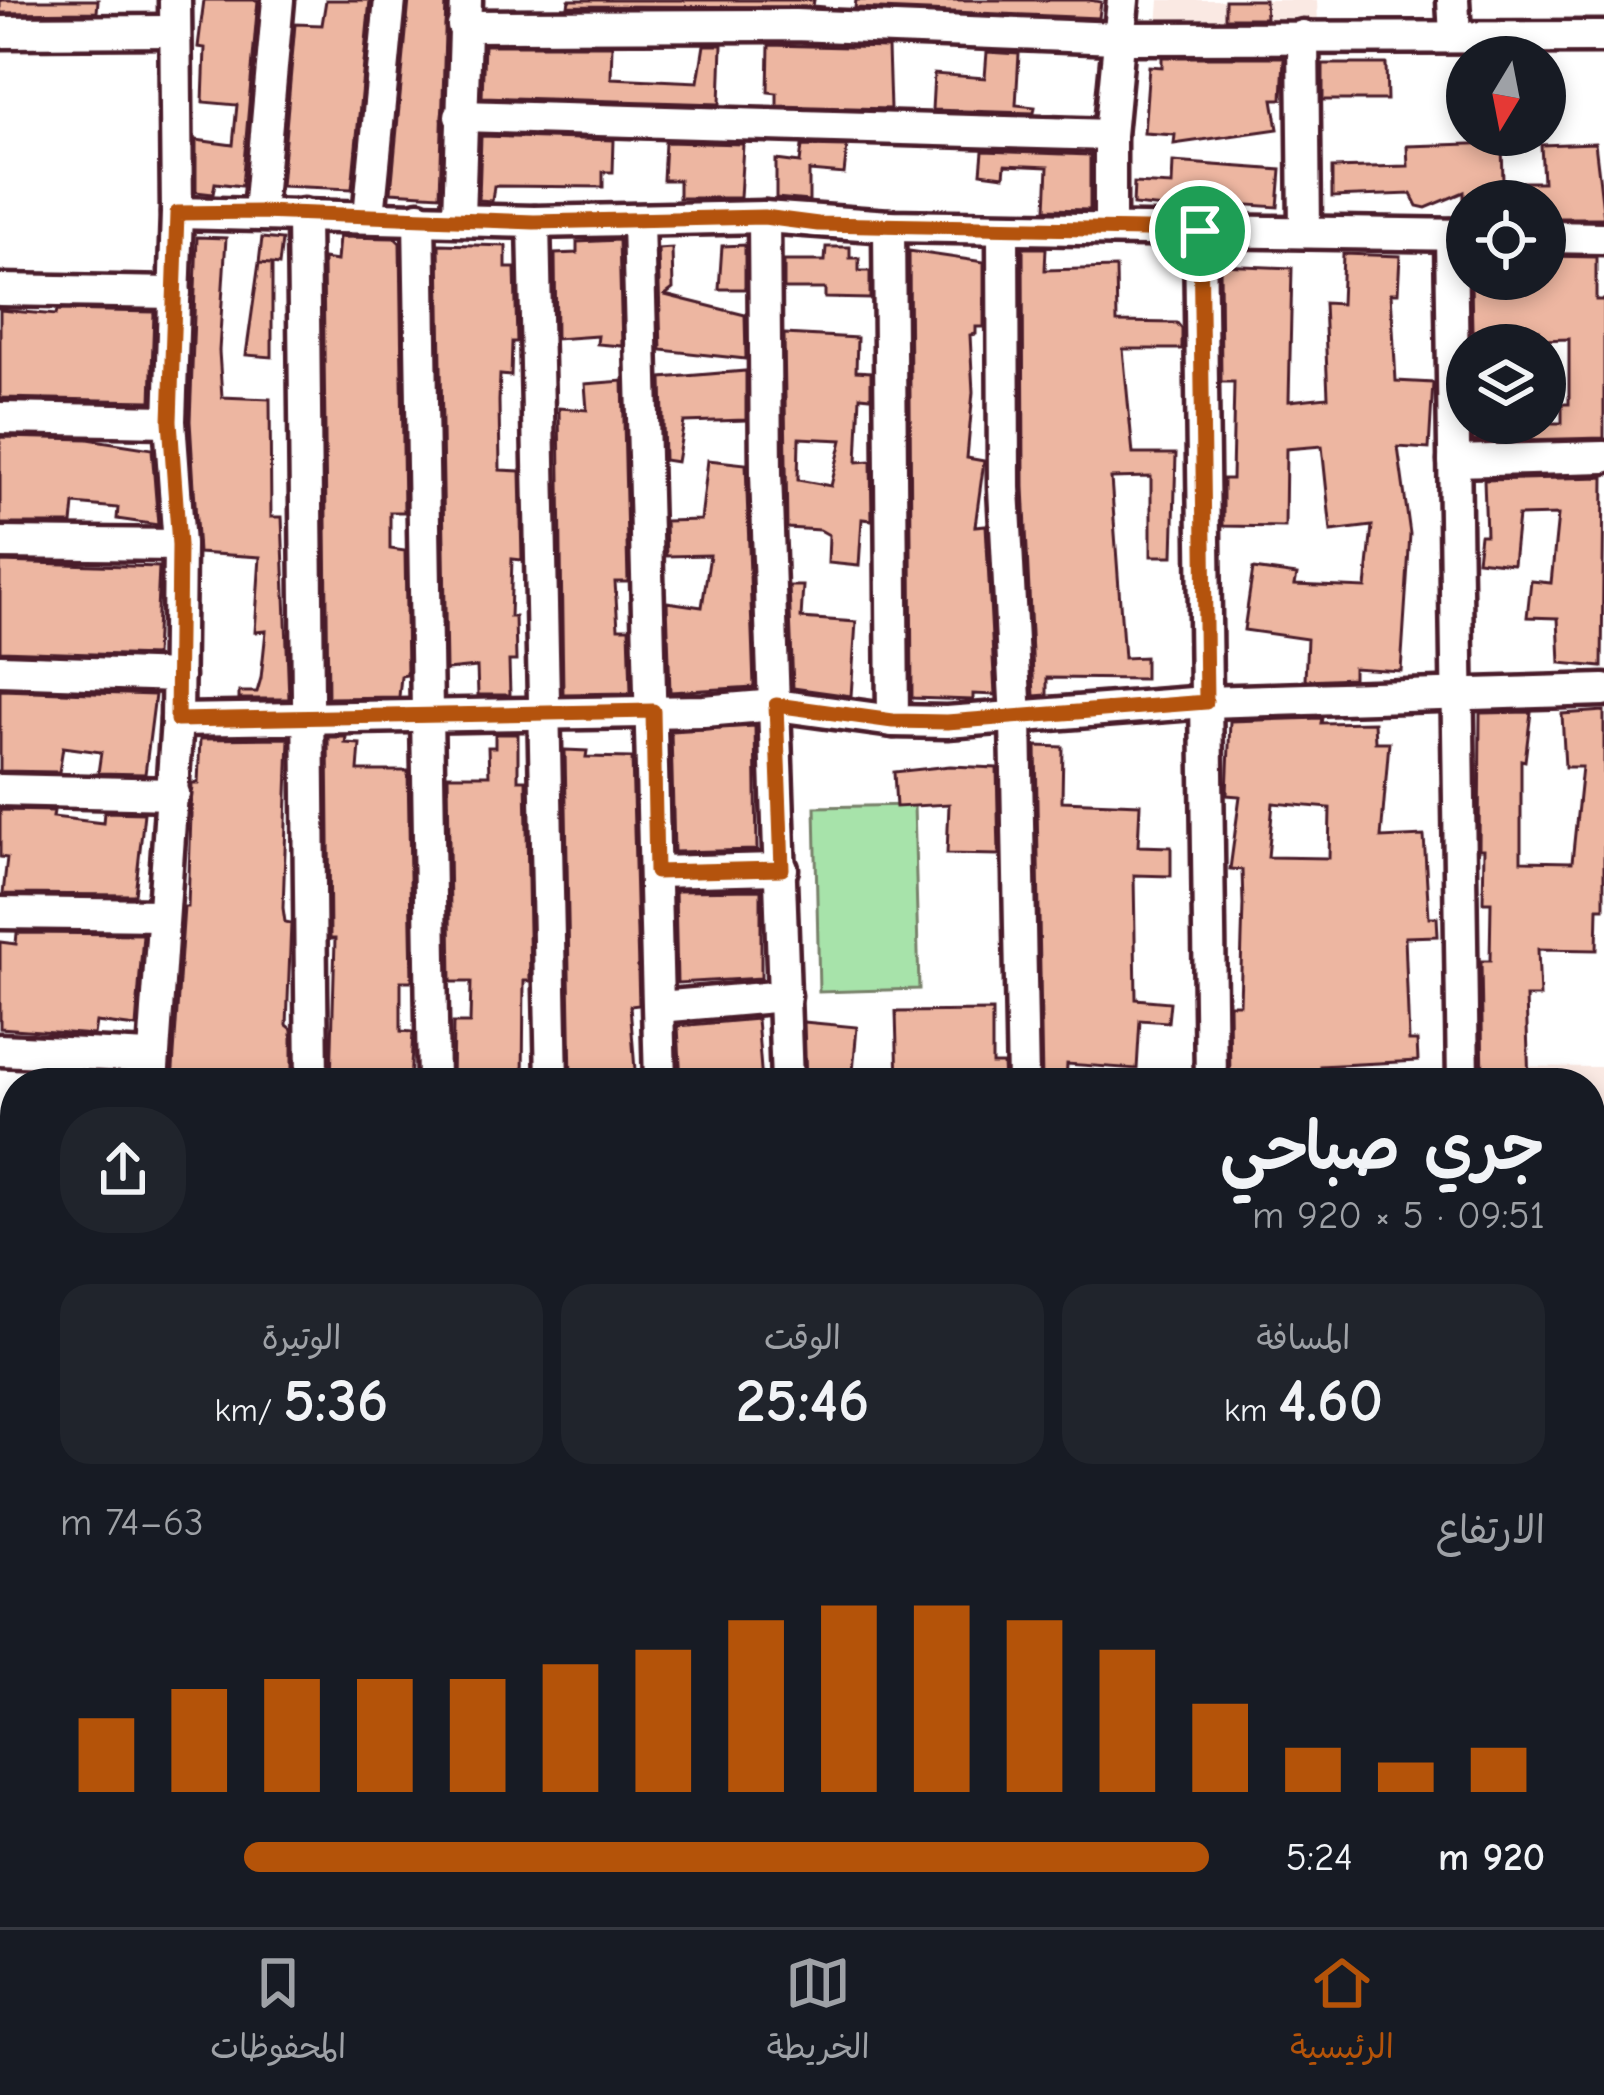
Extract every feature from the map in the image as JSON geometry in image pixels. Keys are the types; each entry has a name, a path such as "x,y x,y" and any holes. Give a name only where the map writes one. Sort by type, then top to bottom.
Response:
{"street":[{"path":"151,1068 177,720 179,545 170,421 177,213 172,32 176,0"},
{"path":"260,212 278,0"},
{"path":"369,216 391,0"},
{"path":"1110,229 1110,135 1123,0"},
{"path":"1453,0 1455,35"},
{"path":"459,218 464,13 1117,38 1604,38"},
{"path":"1,35 172,32"},
{"path":"1303,36 1305,231"},
{"path":"460,116 1110,135"},
{"path":"177,213 534,222 764,217 1003,229 1446,235"},
{"path":"303,215 312,1068"},
{"path":"419,217 433,1068"},
{"path":"764,217 787,1068"},
{"path":"638,221 661,1068"},
{"path":"534,222 552,1068"},
{"path":"889,226 893,721"},
{"path":"1003,229 1004,488 1016,719 1023,1068"},
{"path":"1200,231 1211,1068"},
{"path":"1566,237 1604,238"},
{"path":"0,290 175,293"},
{"path":"1458,300 1454,461 1463,1068"},
{"path":"0,418 170,421"},
{"path":"1454,461 1604,457"},
{"path":"0,543 179,545"},
{"path":"0,670 178,676"},
{"path":"177,720 776,705 893,721 1016,719 1206,702 1604,690"},
{"path":"0,790 174,794"},
{"path":"656,872 782,869"},
{"path":"0,913 163,915"},
{"path":"659,1007 785,996"},
{"path":"0,1050 136,1068"}],"shaded area":[{"path":"1159,0 1317,0 1318,23 1157,26"},
{"path":"1474,1066 1604,1067 1604,1068"}],"green space":[{"path":"914,805 919,989 819,992 815,807"}],"building":[{"path":"0,0 98,0 97,12 0,13"},
{"path":"204,0 258,0 242,186 215,183 213,194 196,192 196,140 233,145 237,105 203,102 205,48 198,47"},
{"path":"326,0 370,0 352,189 281,186 295,24 322,25"},
{"path":"409,0 446,0 440,195 391,192"},
{"path":"569,0 814,0 813,6 825,7 568,6"},
{"path":"856,0 1101,2 1099,18 855,8"},
{"path":"1225,0 1265,0 1266,18 1225,18"},
{"path":"484,45 612,45 611,78 698,82 704,45 722,45 720,104 482,97"},
{"path":"769,45 888,48 890,109 777,106 777,93 768,92"},
{"path":"987,52 1019,54 1016,105 1035,107 1034,113 932,110 934,74 985,78"},
{"path":"1162,57 1284,57 1282,99 1273,99 1278,129 1174,144 1175,135 1144,133 1149,66 1162,67"},
{"path":"1323,64 1386,64 1387,100 1323,100"},
{"path":"481,136 614,140 613,172 603,172 603,187 494,186 492,201 479,200"},
{"path":"665,142 743,144 740,198 679,198 679,180 663,180"},
{"path":"1595,143 1604,218 1566,218 1566,180 1543,180 1542,156 1566,156 1566,144"},
{"path":"1446,145 1446,156 1502,156 1503,180 1446,180 1446,200 1426,208 1417,206 1411,194 1332,197 1332,168 1408,166 1407,146"},
{"path":"802,146 847,147 844,174 809,171 809,201 776,198 776,160 800,163"},
{"path":"983,151 1090,155 1090,210 1046,209 1048,167 1005,165 1004,176 981,173"},
{"path":"1173,162 1281,170 1278,207 1221,203 1221,208 1197,207 1197,211 1133,205 1134,183 1172,185"},
{"path":"197,237 226,238 219,351 222,397 270,399 271,517 282,517 289,699 239,699 239,692 257,692 261,678 266,631 255,632 260,557 198,553 190,421"},
{"path":"339,237 395,238 400,243 404,512 390,512 390,549 405,551 407,675 401,676 399,697 328,698 323,259 337,261"},
{"path":"262,238 282,240 279,265 272,264 272,357 246,355"},
{"path":"619,240 622,346 597,344 598,336 556,339 555,254 577,253 577,242"},
{"path":"439,244 506,246 506,268 515,268 517,342 512,342 511,376 500,375 499,401 500,470 520,471 522,560 512,559 510,617 515,617 516,661 509,661 510,695 478,695 477,667 446,670"},
{"path":"745,245 745,289 719,289 722,246"},
{"path":"826,247 850,247 850,258 859,258 859,271 870,271 870,299 825,298 825,289 784,289 784,261 825,261"},
{"path":"672,248 673,289 665,295 745,315 746,359 661,350 658,249"},
{"path":"1023,248 1046,248 1045,270 1116,268 1117,322 1177,323 1182,329 1182,349 1123,349 1133,454 1176,454 1173,556 1151,556 1151,477 1111,478 1124,658 1145,657 1145,679 1047,678 1047,695 1034,696 1024,487"},
{"path":"909,251 984,262 984,327 976,327 976,334 970,335 973,392 967,458 984,461 975,526 986,525 995,695 973,694 973,700 912,698"},
{"path":"1343,254 1400,256 1398,293 1391,293 1396,381 1433,383 1429,449 1398,447 1410,534 1401,671 1353,668 1353,678 1305,680 1307,639 1244,630 1253,569 1297,575 1295,585 1366,588 1372,526 1331,531 1322,446 1286,449 1285,527 1223,526 1223,479 1232,479 1234,382 1221,382 1220,265 1292,268 1289,401 1328,397 1324,303 1341,304"},
{"path":"1566,256 1596,257 1596,300 1604,300 1604,438 1566,439 1566,324 1472,324 1471,300 1566,300"},
{"path":"0,310 56,315 57,310 154,312 151,401 0,398"},
{"path":"784,334 857,338 856,371 871,372 871,397 860,396 857,462 871,461 872,520 862,519 859,566 828,563 829,535 820,530 787,528","holes":["799,438 842,440 831,486 798,480"]},
{"path":"746,371 746,420 684,422 677,462 664,460 662,378"},
{"path":"623,381 628,582 615,582 618,628 629,628 631,693 563,694 559,408 587,410 585,384"},
{"path":"0,437 88,439 152,449 158,525 117,519 118,508 74,504 72,524 0,524"},
{"path":"708,460 746,464 754,687 670,692 667,602 702,607 710,555 666,556 665,521 701,520"},
{"path":"1604,477 1602,667 1560,663 1558,618 1527,617 1531,581 1551,583 1558,515 1518,516 1513,564 1477,560 1480,535 1486,535 1484,480"},
{"path":"0,562 159,567 155,656 0,651"},
{"path":"789,586 803,586 801,618 856,622 851,696 793,688"},
{"path":"0,690 155,695 145,774 98,773 101,752 63,747 59,772 0,771"},
{"path":"1604,711 1604,908 1598,908 1597,950 1538,949 1540,997 1526,997 1528,1068 1483,1068 1481,961 1490,961 1491,902 1483,902 1484,849 1479,849 1480,713 1531,712 1525,761 1521,760 1521,861 1572,862 1582,767 1565,767 1562,714"},
{"path":"1322,718 1321,723 1374,722 1375,742 1389,742 1381,838 1424,836 1429,917 1437,917 1438,936 1405,937 1409,1041 1417,1041 1418,1061 1230,1068 1229,1004 1240,1004 1243,904 1242,870 1230,869 1240,796 1227,795 1230,721","holes":["1273,803 1330,808 1329,858 1268,857"]},
{"path":"755,726 757,850 674,852 671,731"},
{"path":"495,734 518,734 518,780 526,780 530,981 524,981 523,1068 452,1068 453,1023 470,1023 471,982 451,982 448,775 489,775 488,747 495,747"},
{"path":"328,737 346,737 345,743 360,744 358,771 408,771 412,981 401,981 401,1031 413,1032 411,1068 331,1068 335,939 330,939"},
{"path":"289,738 283,908 285,922 291,923 287,1025 292,1029 292,1068 173,1068 184,907 188,907 192,783 198,783 200,739"},
{"path":"1036,746 1063,747 1062,801 1140,804 1138,846 1171,847 1171,876 1134,875 1136,999 1170,1002 1168,1022 1140,1020 1137,1068 1067,1064 1067,1068 1042,1068"},
{"path":"565,750 587,751 586,757 632,758 639,1005 630,1006 635,1068 571,1068"},
{"path":"950,766 997,768 999,855 947,854 949,804 896,807 894,772"},
{"path":"0,810 54,811 53,817 103,823 104,812 144,813 135,895 3,894 7,858 0,857"},
{"path":"761,890 761,978 677,983 675,891"},
{"path":"17,933 143,934 136,1027 96,1022 94,1035 0,1028 0,942 16,944"},
{"path":"992,1011 992,1064 1003,1064 1003,1068 898,1068 896,1012"},
{"path":"757,1019 761,1068 680,1068 678,1026"},
{"path":"804,1022 857,1027 853,1068 806,1068"}],"route":[{"path":"177,213 534,222 764,217 818,224 1200,231 1206,702 1113,713 947,722 893,721 776,705 782,869 728,874 656,872 653,711 177,720 179,545 170,421 177,213"}]}
